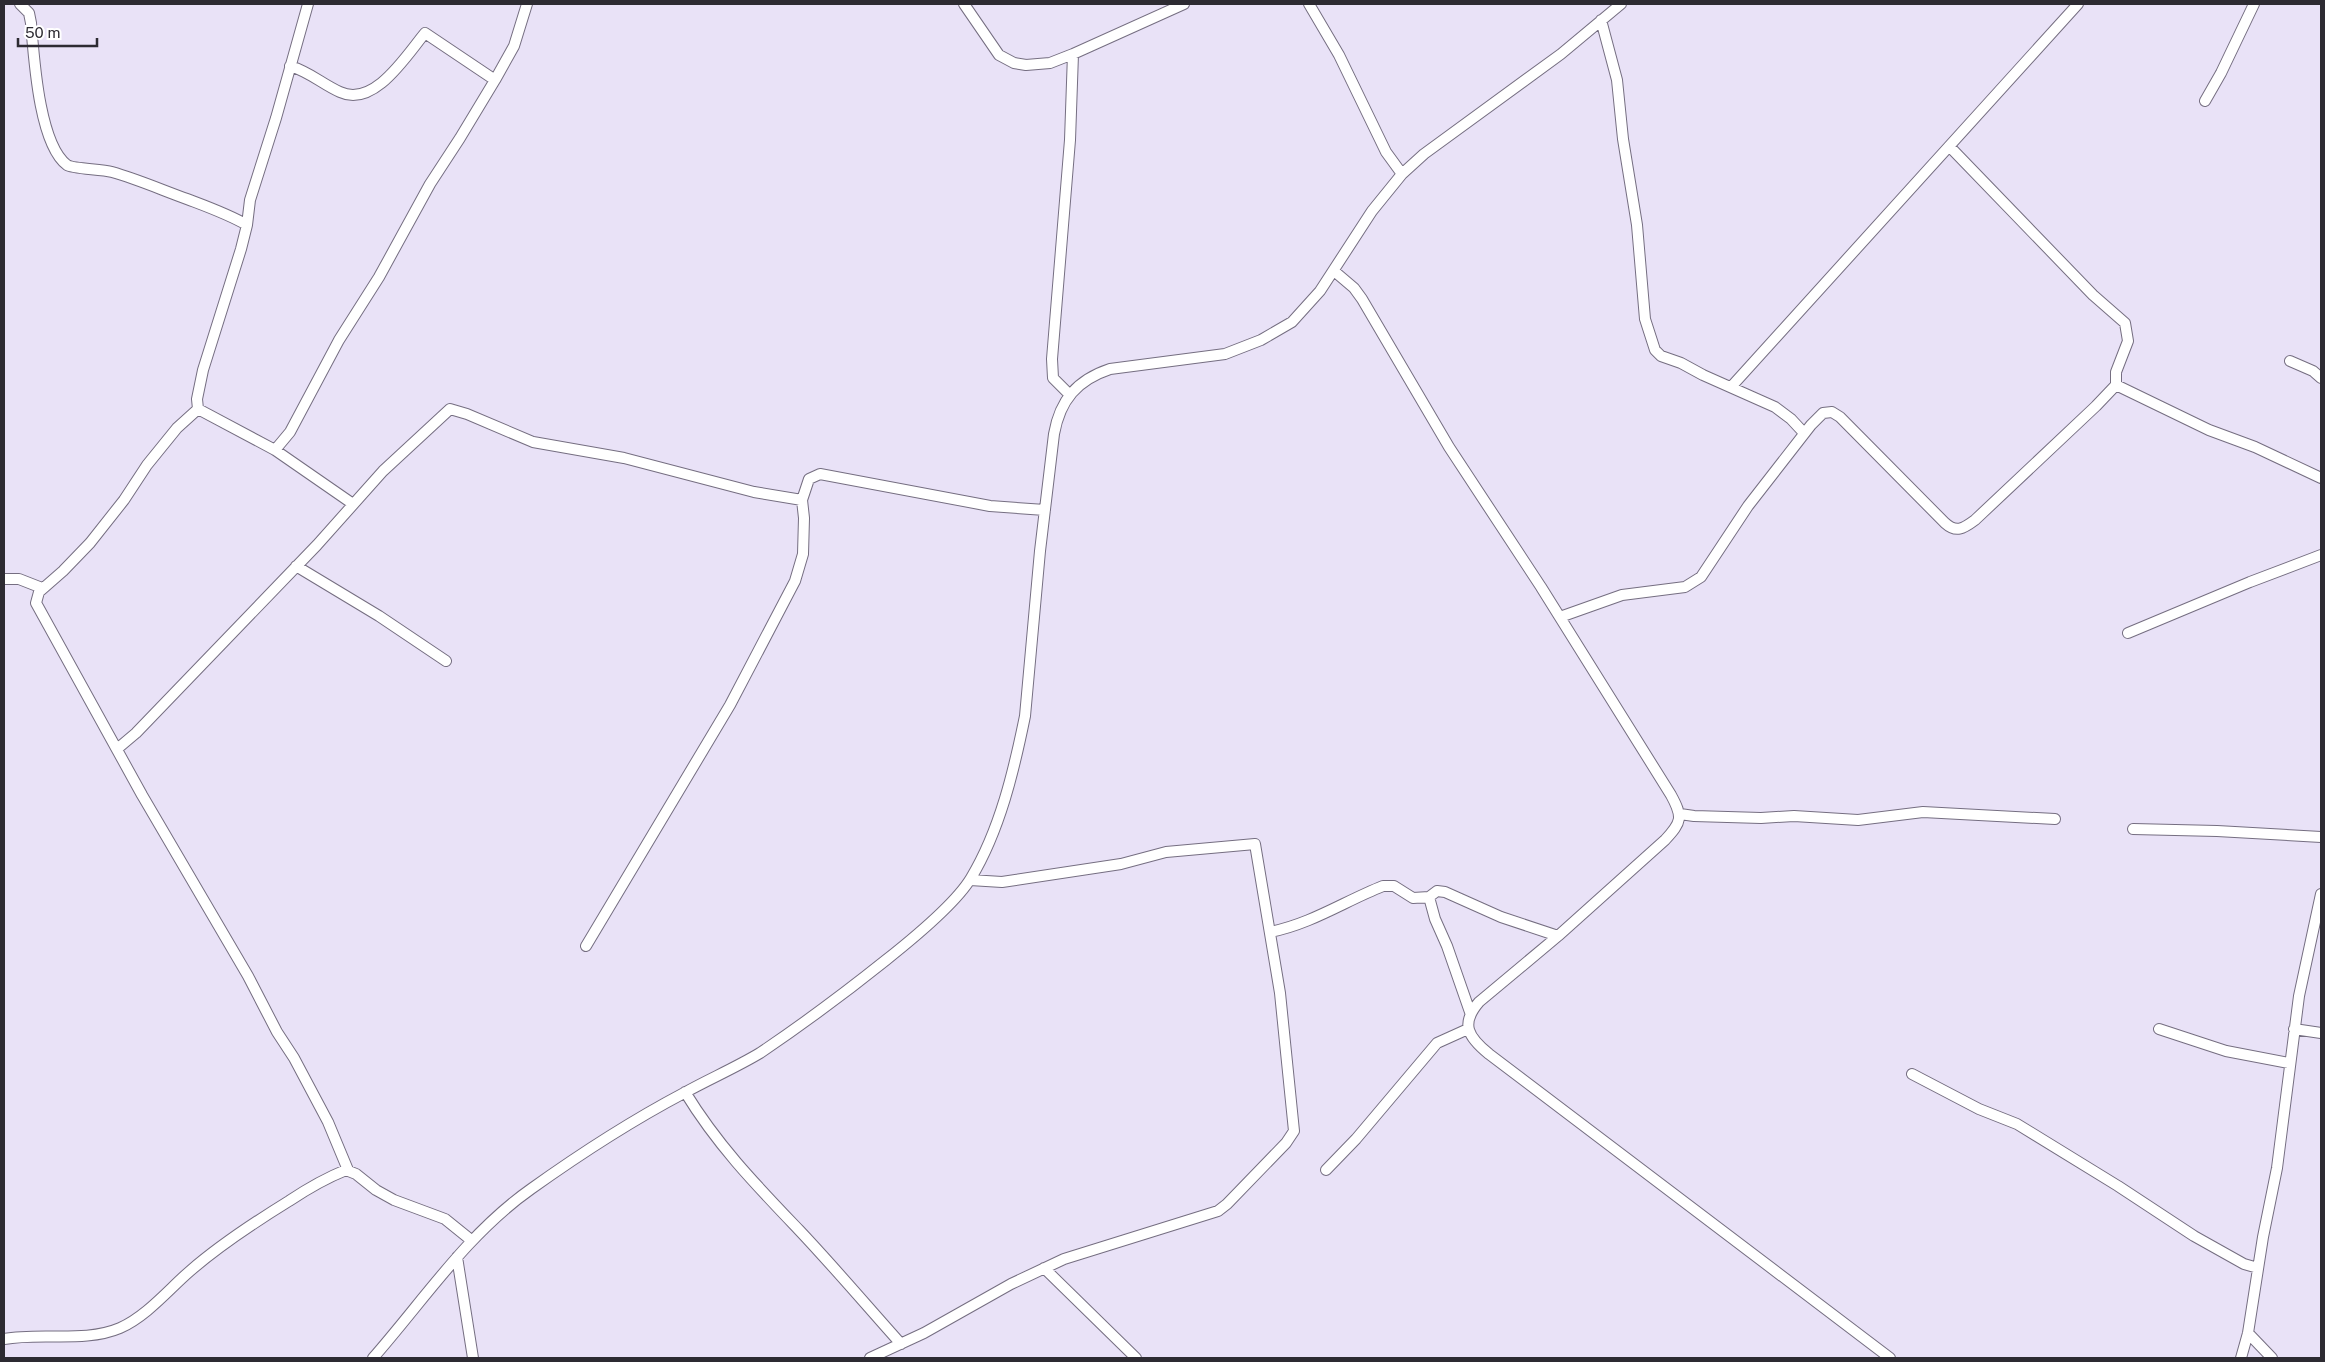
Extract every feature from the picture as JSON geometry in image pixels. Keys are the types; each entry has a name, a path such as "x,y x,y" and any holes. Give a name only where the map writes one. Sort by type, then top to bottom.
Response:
{"street":[{"path":"20,4 29,13 46,130 53,148 65,163 72,168 100,169 121,175 218,211 247,225"},
{"path":"198,409 197,399 203,370 247,225 250,200 276,118 308,4"},
{"path":"275,450 290,432 339,340 379,277 430,184 495,80 514,46 527,4"},
{"path":"964,4 999,55 1014,63 1026,65 1050,63 1184,4"},
{"path":"1309,4 1339,55 1386,152 1402,174"},
{"path":"373,1358 471,1240 529,1190 593,1147 685,1092 726,1073 759,1053 911,941 970,880 998,818 1022,734 1056,420 1069,394 1094,374 1110,369 1225,354 1261,340 1292,322 1312,301 1334,271 1372,211 1402,174 1424,154 1561,54 1621,4"},
{"path":"1731,387 1868,234 1950,146 2030,54 2078,4"},
{"path":"2205,101 2225,65 2254,4"},
{"path":"1602,20 1620,97 1623,138 1637,225 1645,319 1650,338 1661,356 1681,363 1775,407 1792,419 1804,433"},
{"path":"290,66 312,74 340,92 358,96 378,86 425,33 495,80"},
{"path":"1069,394 1054,378 1052,359 1069,149 1073,54"},
{"path":"1560,617 1622,595 1674,589 1692,583 1706,569 1748,506 1804,433 1818,416 1827,412 1835,414 1945,523 1952,529 1958,530 1975,520 2116,385 2116,372 2128,341 2125,323 2079,281 1950,146"},
{"path":"1334,271 1354,288 1362,299 1444,439 1560,617 1671,795 1680,814 1678,825 1666,840 1470,1012"},
{"path":"2290,361 2312,371 2321,378"},
{"path":"2116,385 2209,430 2255,447 2321,478"},
{"path":"198,409 275,450 352,504"},
{"path":"198,409 177,428 147,465 124,500 90,543 63,571 42,588 36,597 39,611 248,976 277,1032 294,1058 328,1122 348,1170 394,1200 445,1219 471,1240"},
{"path":"117,749 136,733 296,566 383,471 450,409 467,414 533,442 624,458 754,492 802,500"},
{"path":"586,946 730,705 795,582 803,554 804,518 802,500 809,479 820,474 990,506 1045,510"},
{"path":"2128,633 2250,582 2321,555"},
{"path":"296,566 380,616 446,661"},
{"path":"4,579 19,579 42,588"},
{"path":"1680,814 1694,816 1794,816 1858,820 1923,812 2055,819"},
{"path":"2133,829 2217,831 2321,837"},
{"path":"870,1358 901,1344 1044,1268 1084,1251 1166,1228 1218,1210 1233,1198 1292,1134 1294,1123 1285,1029 1255,844 1166,852 1121,864 1002,882 970,880"},
{"path":"1270,932 1286,929 1320,916 1383,886 1394,886 1413,898 1429,897 1438,892 1445,892 1501,918 1558,936"},
{"path":"2241,1358 2248,1333 2277,1168 2289,1062 2299,996 2321,894"},
{"path":"1429,897 1435,919 1447,946 1470,1012 1468,1029 1478,1045 1890,1358"},
{"path":"1326,1170 1356,1139 1437,1043 1468,1029"},
{"path":"2159,1029 2226,1051 2289,1062"},
{"path":"2294,1029 2321,1033"},
{"path":"1912,1074 1979,1109 2017,1124 2054,1149 2118,1186 2194,1236 2244,1264 2258,1268"},
{"path":"685,1092 701,1118 738,1166 800,1231 901,1344"},
{"path":"4,1339 34,1335 82,1336 107,1332 122,1327 149,1308 226,1242 325,1179 348,1170"},
{"path":"457,1257 473,1358"},
{"path":"1044,1268 1136,1358"},
{"path":"2248,1333 2272,1358"}]}
